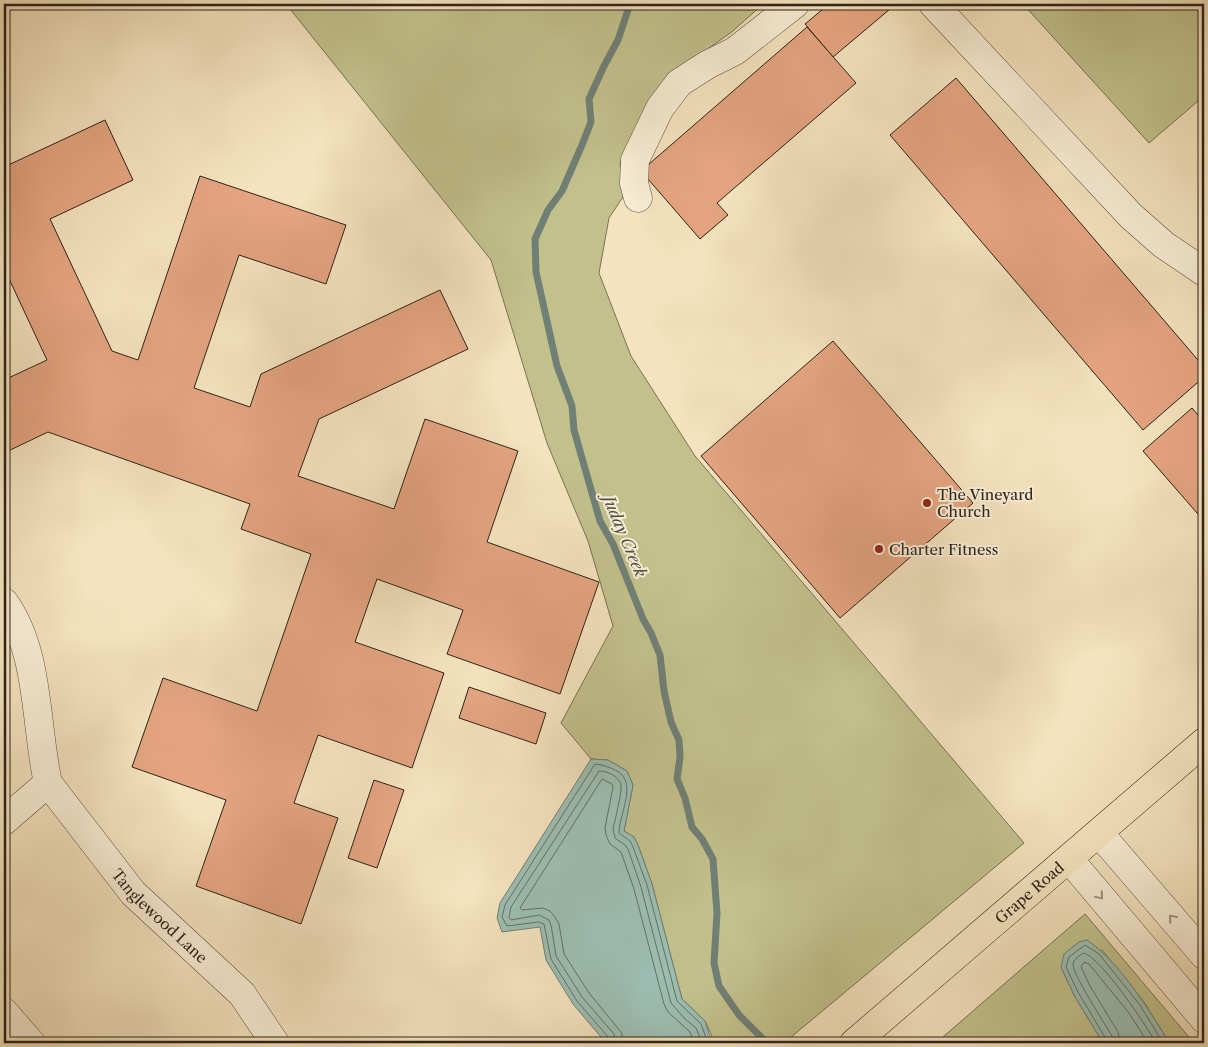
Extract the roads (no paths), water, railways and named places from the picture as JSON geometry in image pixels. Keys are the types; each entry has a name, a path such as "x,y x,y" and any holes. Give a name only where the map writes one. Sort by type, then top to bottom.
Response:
{"main road":[{"name":"Grape Road","path":"854,1043 1204,742"}],"street":[{"path":"638,198 634,183 635,160 660,108 679,83 707,65 735,51 795,4"},
{"path":"933,4 1131,216 1164,244 1204,272"},
{"name":"Tanglewood Lane","path":"4,602 13,615 31,668 43,760 48,783 133,893 242,994 274,1043"},
{"path":"4,821 48,783"},
{"path":"1099,833 1204,955"},
{"path":"1068,859 1204,1019"},
{"path":"4,1012 30,1043"}],"water":[{"path":"591,759 608,760 627,771 633,785 624,831 634,837 652,884 682,999 705,1021 712,1043 606,1043 573,1004 546,960 540,927 502,932 497,918 500,903"},
{"path":"1087,940 1099,949 1121,972 1159,1026 1168,1043 1103,1043 1074,995 1061,967 1064,954 1079,942"}],"waterway":[{"name":"Juday Creek","path":"630,4 618,40 589,99 591,122 582,145 562,191 548,210 535,239 536,272 557,366 572,406 574,430 600,521 613,544 643,619 660,655 664,691 671,722 679,740 680,757 677,779 685,798 692,827 702,839 713,859 717,913 714,963 719,986 739,1015 767,1043"}],"place":[{"name":"The Vineyard Church","path":"927,503"},
{"name":"Charter Fitness","path":"879,549"}]}
